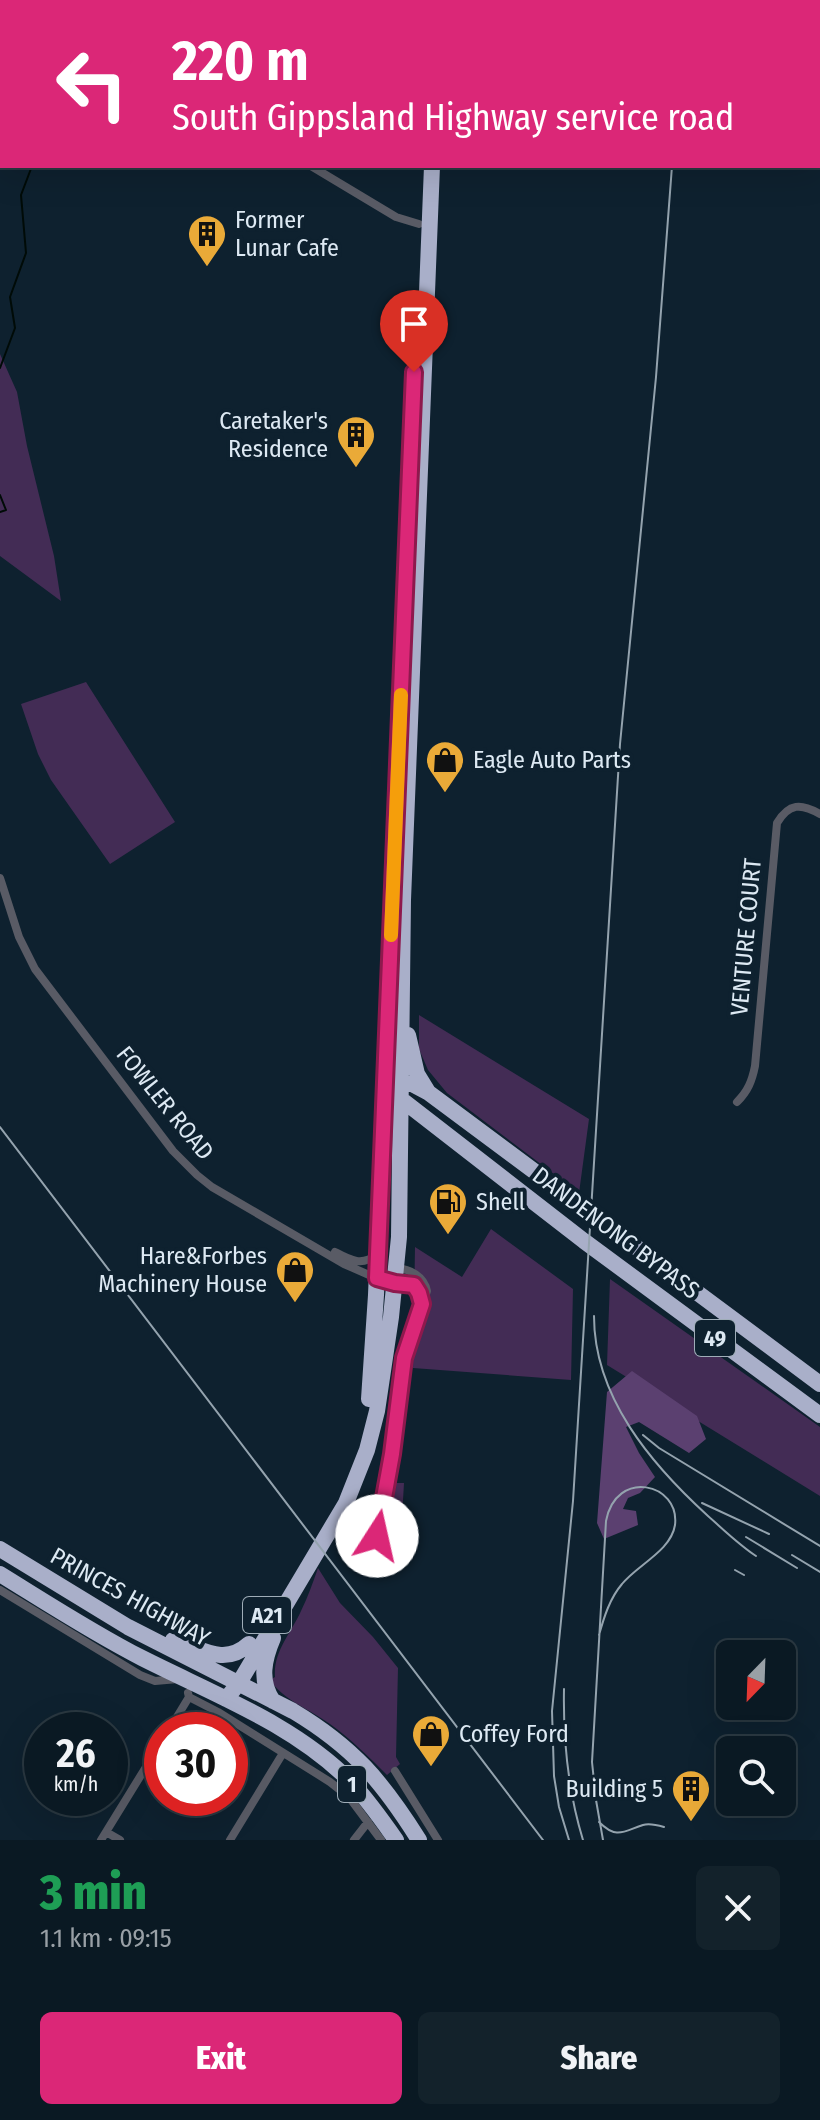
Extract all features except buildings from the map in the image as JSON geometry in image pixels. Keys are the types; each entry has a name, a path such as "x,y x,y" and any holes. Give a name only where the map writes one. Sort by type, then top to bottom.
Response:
{"highway":[{"path":"422,168 426,221"},
{"path":"308,1556 351,1492 370,1442 381,1386 395,1276 401,1143 393,1088 398,900 419,351 432,168"},
{"path":"321,1534 352,1462 367,1410 373,1362 378,1253 401,998 398,900"},
{"name":"49","path":"401,998 416,1071 429,1093"},
{"name":"DANDENONG BYPASS","path":"393,1088 417,1086 429,1093 820,1384"},
{"name":"DANDENONG BYPASS","path":"393,1088 584,1241 820,1415"},
{"name":"49","path":"401,1143 410,1128 418,1128 472,1153"},
{"path":"377,1278 395,1276"},
{"path":"4,1555 16,1575 109,1632 141,1657"},
{"name":"PRINCES HIGHWAY","path":"4,1555 136,1632 234,1681"},
{"name":"A21","path":"224,1699 293,1591 308,1556"},
{"name":"A21","path":"234,1681 249,1644 308,1556"},
{"name":"PRINCES HIGHWAY","path":"0,1574 141,1657 224,1699"},
{"path":"273,1701 265,1686 265,1664 293,1591"},
{"path":"136,1632 221,1655 236,1654 249,1644"},
{"name":"1","path":"234,1681 313,1723 363,1764 394,1800 419,1840"},
{"name":"1","path":"224,1699 290,1734 324,1758 363,1795 396,1840"}],"street":[{"path":"314,168 396,217 426,221"},
{"name":"VENTURE COURT","path":"737,1102 752,1081 755,1066 777,823 783,812 792,807 803,807 820,814"},
{"name":"FOWLER ROAD","path":"0,878 16,929 35,969 173,1151 212,1187 352,1268 377,1278"},
{"path":"308,1242 358,1262 369,1260 378,1253"},
{"path":"383,1560 377,1542 377,1528 392,1454 404,1358 427,1291 425,1284 409,1271 395,1276"},
{"path":"395,1276 415,1286 421,1297 421,1307"},
{"name":"PRINCES HIGHWAY","path":"0,1590 140,1675 155,1681 183,1678"},
{"path":"10,1596 30,1593"},
{"path":"183,1678 189,1697 334,1784 349,1797 381,1840"},
{"path":"180,1712 189,1697"},
{"path":"230,1840 283,1753"},
{"path":"120,1840 104,1836 144,1770"},
{"path":"395,1771 438,1840"},
{"path":"354,1840 368,1822"}],"shaded area":[{"path":"0,354 17,392 54,556 61,601 0,556"},
{"path":"86,682 175,822 110,864 51,780 38,754 21,704"},
{"path":"419,1015 589,1119 579,1193 447,1093 428,1070 419,1049"},
{"path":"491,1229 573,1289 571,1380 413,1368 415,1247 462,1277"},
{"path":"610,1279 820,1427 820,1496 607,1365"},
{"path":"632,1371 697,1416 706,1439 689,1453 639,1422 626,1427 655,1477 640,1493 628,1498 623,1509 636,1511 638,1525 604,1539 597,1523 607,1392"},
{"path":"391,1483 404,1483 400,1553 391,1546 383,1530"},
{"path":"318,1568 340,1603 398,1668 396,1757 400,1764 387,1775 345,1736 290,1699 270,1680 275,1677 280,1651 304,1606"}],"waterway":[{"path":"0,368 15,328 10,297 26,253 21,195 31,168"},
{"path":"0,495 6,510 0,512"}],"tram line":[{"path":"599,1635 601,1628 603,1621 608,1608 618,1589 667,1543 672,1534 674,1511 668,1499 658,1491 646,1487 622,1493 612,1504 606,1521 592,1762 603,1840"},
{"path":"599,1822 616,1832 646,1824 664,1827"}],"railway":[{"path":"569,1840 554,1776 552,1711 573,1501 620,744 656,377 672,168"},
{"path":"0,1127 543,1840"},
{"path":"594,1316 604,1374 630,1427 687,1496 756,1556"},
{"path":"643,1435 659,1448 820,1546"},
{"path":"702,1503 769,1534"},
{"path":"746,1537 797,1568"},
{"path":"792,1555 820,1572"},
{"path":"735,1570 744,1575"},
{"path":"564,1689 568,1766 583,1840"}],"slow traffic":[{"path":"391,935 401,695"}],"place":[{"name":"Former Lunar Cafe","path":"207,268"},
{"name":"Caretaker's Residence","path":"356,469"},
{"name":"Eagle Auto Parts","path":"445,794"},
{"name":"Shell","path":"448,1236"},
{"name":"Hare&Forbes Machinery House","path":"295,1304"},
{"name":"Coffey Ford","path":"431,1768"},
{"name":"Building 5","path":"691,1823"}],"route":[{"path":"377,1536 392,1454 404,1358 422,1304 414,1285 377,1278 414,372"}]}
